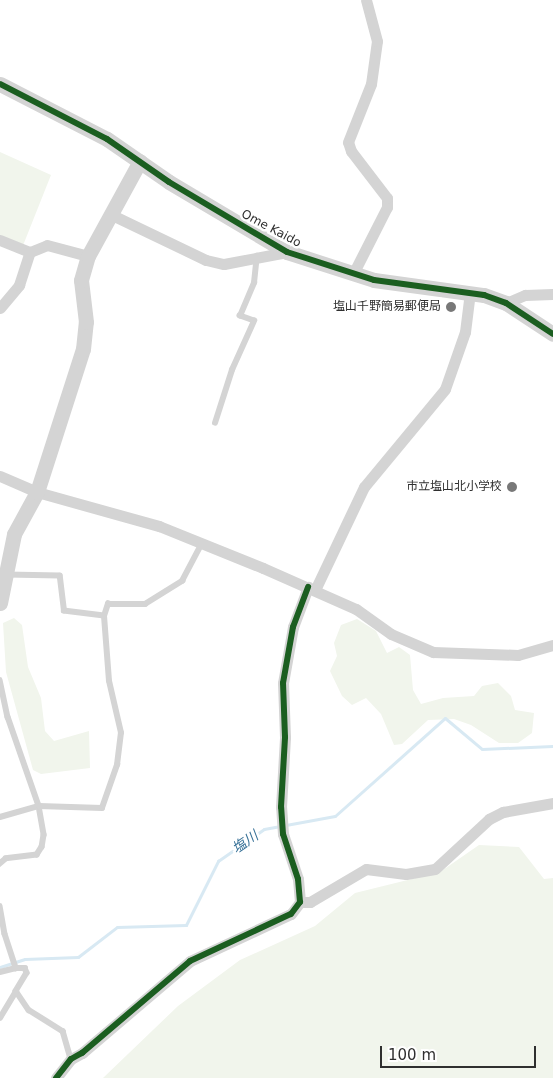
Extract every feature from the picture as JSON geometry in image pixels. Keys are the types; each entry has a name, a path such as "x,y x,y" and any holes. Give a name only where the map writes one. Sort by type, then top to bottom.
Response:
{"street":[{"path":"353,274 387,207 387,198 351,151 348,142 370,84 377,41 366,0"},
{"name":"Ome Kaido","path":"0,84 71,118 140,161 169,182 287,252 353,274 470,292 506,303 553,334"},
{"path":"0,603 8,575 14,534 37,492 83,349 86,322 81,280 88,256 140,161"},
{"path":"112,215 206,260 224,264 257,256 287,252"},
{"path":"0,240 30,252 47,245 88,256"},
{"path":"0,308 19,285 30,252"},
{"path":"56,1078 71,1058 82,1053 190,961 291,914 300,902 298,879 283,834 281,807 284,675 293,627 311,588 364,487 445,390 465,332 470,292"},
{"path":"506,303 525,295 553,294"},
{"path":"0,476 37,492 159,526 201,545 311,588 356,609 399,638 433,652 518,655 553,645"},
{"path":"300,902 310,902 366,868 406,874 435,869 489,819 503,812 553,803"}],"lane":[{"path":"215,423 232,370 254,321 240,316 254,283 257,256"},
{"path":"0,817 39,806 102,808 117,764 120,733 109,681 104,616 108,604 145,604 182,582 201,545"},
{"path":"8,575 60,576 64,611 104,616"},
{"path":"0,680 8,717 39,806 44,828 42,847 37,855 6,859 0,864"},
{"path":"0,906 15,966"},
{"path":"0,972 15,966 25,968 27,973 0,1018"},
{"path":"16,991 29,1010 63,1030 71,1058"}],"shaded area":[{"path":"0,152 51,175 22,248 0,240"},
{"path":"14,618 22,625 28,667 41,698 45,731 54,741 89,731 90,768 41,774 33,770 6,672 3,623"},
{"path":"357,619 376,631 387,653 399,647 410,655 413,690 421,704 443,698 474,696 482,686 498,683 511,696 515,710 534,713 532,733 518,743 499,743 471,725 454,719 428,720 402,744 394,745 381,714 366,698 352,705 342,696 330,671 337,656 334,643 341,625"},
{"path":"479,845 519,847 544,879 553,878 553,1078 103,1078 178,1006 240,960 315,926 355,893 440,872"}],"waterway":[{"name":"塩川","path":"0,967 25,959 78,957 117,927 186,925 218,861 264,829 335,816 445,718 482,749 553,746"}],"cycle path":[{"path":"0,84 107,139 169,182 287,252 374,280 484,295 506,303 553,334"},
{"path":"56,1078 71,1059 82,1053 190,961 291,914 300,902 298,879 283,834 281,807 285,737 283,683 293,627 308,587"}],"place":[{"name":"塩山千野簡易郵便局","path":"451,307"},
{"name":"市立塩山北小学校","path":"512,487"}]}
